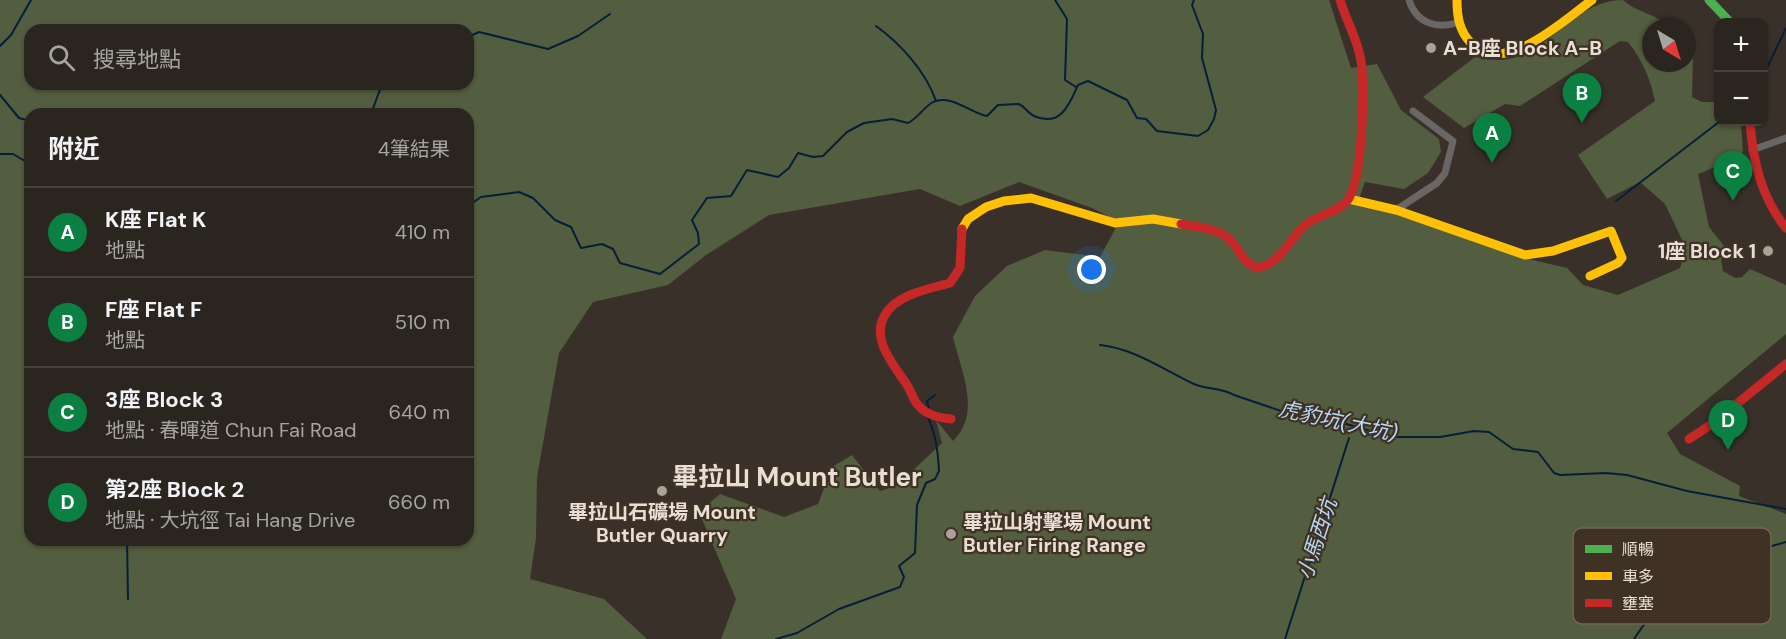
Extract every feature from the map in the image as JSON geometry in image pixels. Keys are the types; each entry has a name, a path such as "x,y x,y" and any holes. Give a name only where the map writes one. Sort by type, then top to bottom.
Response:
{"street":[{"path":"951,419 936,418 918,406 913,392 892,364 881,342 881,320 892,306 909,294 950,283 960,268 962,228 968,219 986,207 1004,201 1031,198 1115,223 1144,219 1208,230 1228,238 1245,263 1262,268 1278,258 1307,223 1339,208 1349,199 1357,175 1362,73 1359,53 1340,0"},
{"path":"1408,0 1415,14 1426,23 1443,26 1457,23"},
{"path":"1457,0 1457,23 1463,36 1473,46 1490,54 1504,55 1522,49 1592,0"},
{"path":"1708,0 1726,18"},
{"path":"1396,210 1437,183 1445,174 1453,141 1413,111"},
{"path":"1750,126 1752,150 1772,209 1786,228"},
{"path":"1752,150 1786,138"},
{"path":"1349,199 1396,210 1525,255 1553,251 1611,231 1622,258 1618,263 1590,276"},
{"path":"1689,439 1712,424 1786,364"}],"green space":[{"path":"0,0 1329,0 1351,68 1377,64 1401,110 1439,139 1441,152 1428,173 1404,189 1365,182 1358,202 1520,257 1567,268 1583,285 1618,295 1680,268 1686,248 1665,204 1640,182 1607,199 1578,155 1655,101 1646,72 1693,72 1692,97 1702,102 1714,102 1714,126 1741,126 1743,152 1732,160 1698,174 1709,227 1728,251 1721,260 1723,271 1735,278 1742,277 1750,269 1786,285 1786,334 1667,433 1680,454 1740,486 1739,496 1786,514 1786,639 721,639 736,599 699,512 720,494 784,517 818,504 832,467 852,455 880,491 906,483 909,474 942,443 936,420 953,441 962,430 968,405 967,391 953,337 975,296 1007,266 1045,250 1100,257 1119,222 1092,208 1019,182 960,206 920,189 769,215 706,255 668,285 593,302 559,353 537,477 536,538 530,579 604,599 647,639 0,639"},
{"path":"1623,0 1656,18 1642,18 1642,64 1628,42 1620,41 1520,106 1505,104 1464,128 1423,97 1475,57 1499,60 1519,56 1537,47 1585,12 1603,3"}],"waterway":[{"path":"0,46 11,35 31,0"},
{"path":"1055,0 1067,19 1065,80 1076,87"},
{"path":"474,202 481,197 519,192 533,198 555,220 571,227 581,248 602,244 613,249 620,263 660,274 699,244 698,233 692,220 707,198 731,196 747,170 778,177 789,168 798,153 813,157 823,156 847,132 864,123 892,119 908,123 930,104 940,100 954,102 987,116 998,105 1019,104 1034,116 1051,119 1058,116 1068,106 1078,85 1088,81 1127,100 1137,118 1146,119 1157,131 1198,136 1208,130 1216,110 1202,58 1203,34 1192,5 1194,0"},
{"path":"474,34 479,32 548,49 578,36 610,14"},
{"path":"876,26 912,59 932,90 936,101"},
{"path":"1765,72 1786,28"},
{"path":"373,108 380,90"},
{"path":"0,95 19,118 24,119"},
{"path":"1616,201 1714,126"},
{"path":"0,154 13,154 24,160"},
{"name":"虎豹坑(大坑)","path":"1100,345 1124,350 1194,384 1224,391 1299,417 1336,421 1391,437 1440,437 1474,431 1489,432 1513,449 1538,452 1554,473 1560,475 1606,473 1627,475 1687,491 1786,509"},
{"path":"929,409 927,401 935,395"},
{"path":"776,639 797,633 839,609 900,587 904,577 899,566 915,553 917,505 926,483 935,479 939,471 936,443 927,415"},
{"name":"小馬西坑","path":"1285,639 1349,438"},
{"path":"1771,546 1786,542"},
{"path":"127,546 128,599"},
{"path":"1634,639 1644,624"}],"traffic: fast":[{"path":"1709,0 1726,18"}],"traffic: slow":[{"path":"1457,0 1460,23 1467,38 1484,52 1499,54 1516,50 1533,42 1592,0"},
{"path":"962,229 968,219 986,207 1004,201 1031,198 1115,223 1153,219 1181,224"},
{"path":"1349,199 1396,210 1525,255 1553,251 1611,231 1622,258 1618,263 1590,276"}],"traffic: jam":[{"path":"1181,224 1218,232 1232,242 1247,262 1258,268 1279,256 1309,222 1337,209 1347,201 1352,191 1360,155 1363,111 1362,73 1357,45 1340,0"},
{"path":"1750,126 1753,151 1764,191 1786,228"},
{"path":"951,419 929,414 916,403 885,352 880,333 885,315 897,302 914,293 950,283 960,268 962,229"},
{"path":"1689,439 1712,424 1786,364"}],"place":[{"name":"A-B座 Block A-B","path":"1431,48"},
{"name":"F座 Flat F","path":"1582,123"},
{"name":"K座 Flat K","path":"1492,163"},
{"name":"3座 Block 3","path":"1733,201"},
{"name":"1座 Block 1","path":"1768,251"},
{"name":"第2座 Block 2","path":"1728,450"},
{"name":"畢拉山石礦場 Mount Butler Quarry","path":"662,491"},
{"name":"畢拉山射擊場 Mount Butler Firing Range","path":"951,534"}],"district":[{"name":"畢拉山 Mount Butler","path":"797,477"}]}
